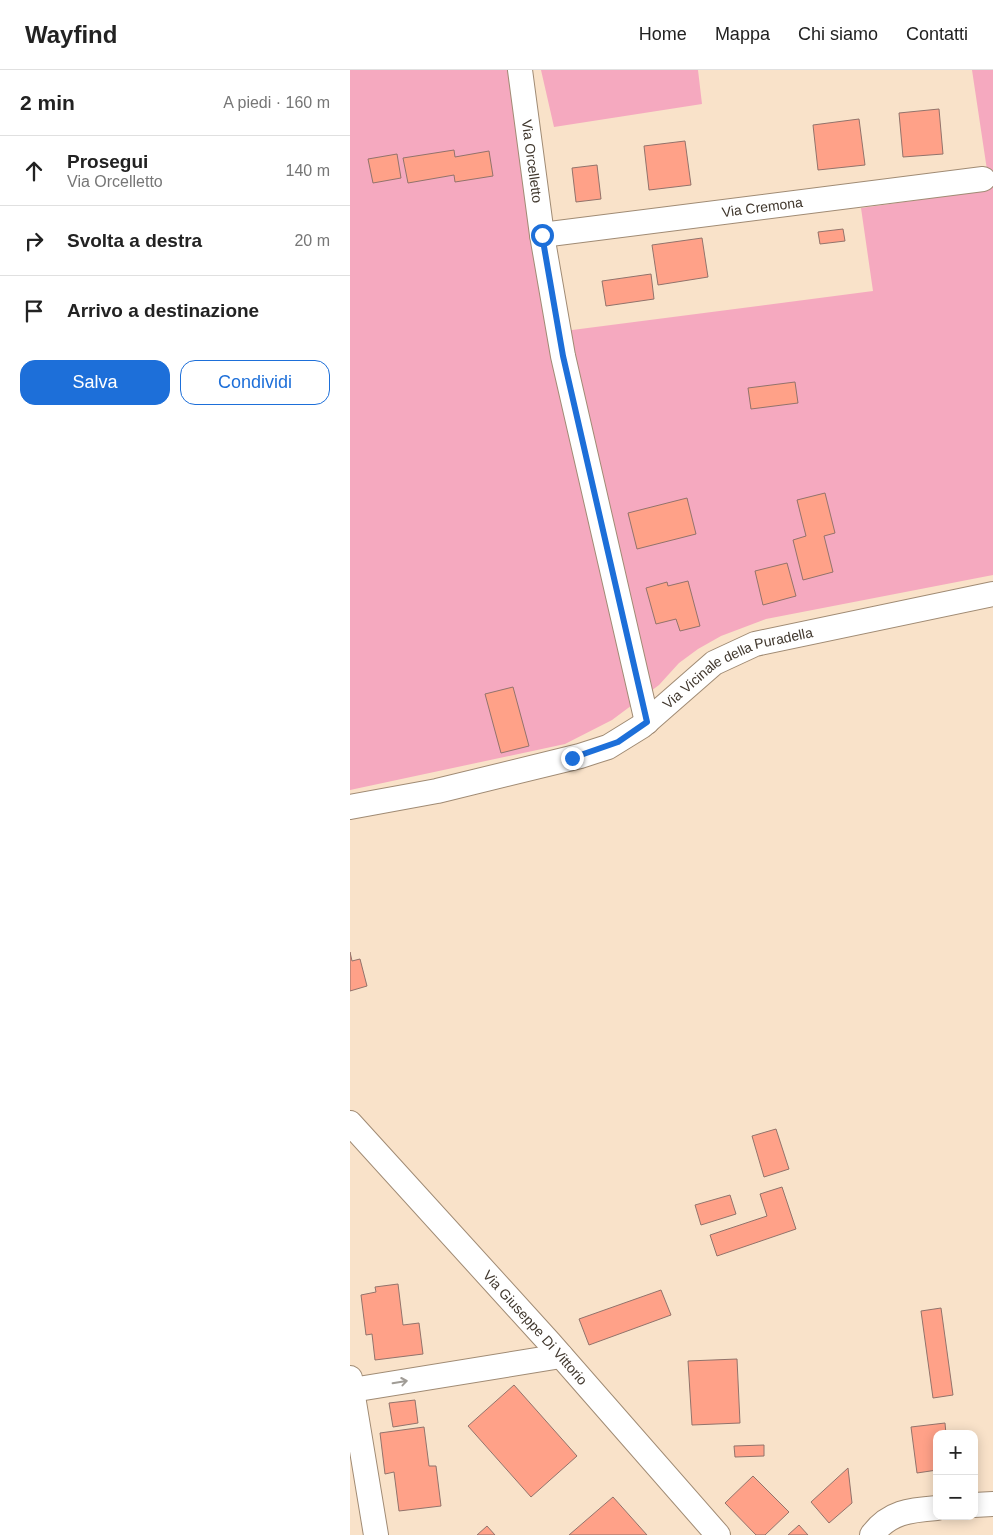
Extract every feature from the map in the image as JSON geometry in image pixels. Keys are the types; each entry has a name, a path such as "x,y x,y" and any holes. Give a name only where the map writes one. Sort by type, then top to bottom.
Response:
{"street":[{"name":"Via Orcelletto","path":"520,70 542,235 565,366 647,722"},
{"name":"Via Cremona","path":"542,235 983,179"},
{"name":"Via Vicinale della Puradella","path":"350,807 436,791 580,756 618,742 647,722 706,668 727,655 755,644 993,594"},
{"name":"Via Giuseppe Di Vittorio","path":"350,1123 561,1356 718,1535"},
{"path":"376,1535 351,1384 561,1356"},
{"path":"978,1505 993,1504"},
{"path":"872,1535 884,1521 894,1516 908,1511 933,1508"}],"shaded area":[{"path":"350,70 509,70 549,333 873,291 861,208 990,190 972,70 993,70 993,575 766,619 721,636 698,649 679,663 659,685 612,720 565,744 350,790"},
{"path":"541,70 698,70 702,104 554,127"}],"building":[{"path":"939,109 943,154 903,157 899,113"},
{"path":"859,119 865,165 818,170 813,125"},
{"path":"685,141 691,185 649,190 644,146"},
{"path":"454,150 455,157 489,151 493,176 455,182 454,175 408,183 403,158"},
{"path":"397,154 401,178 373,183 368,159"},
{"path":"597,165 601,199 576,202 572,168"},
{"path":"843,229 845,241 820,244 818,232"},
{"path":"702,238 708,277 658,285 652,245"},
{"path":"651,274 654,299 606,306 602,281"},
{"path":"795,382 798,403 751,409 748,388"},
{"path":"825,493 835,533 824,536 833,572 803,580 793,540 806,536 797,500"},
{"path":"687,498 696,534 637,549 628,513"},
{"path":"787,563 796,596 763,605 755,571"},
{"path":"688,581 700,626 680,631 676,619 656,624 646,588 667,582 668,586"},
{"path":"513,687 529,746 501,753 485,694"},
{"path":"350,952 352,961 360,959 367,986 350,991"},
{"path":"776,1129 789,1169 764,1177 752,1136"},
{"path":"782,1187 796,1229 717,1256 710,1235 767,1216 760,1194"},
{"path":"730,1195 736,1214 701,1225 695,1205"},
{"path":"398,1284 403,1325 419,1323 423,1354 375,1360 372,1334 366,1335 361,1295 376,1292 375,1287"},
{"path":"661,1290 671,1315 589,1345 579,1319"},
{"path":"941,1308 953,1395 933,1398 921,1311"},
{"path":"737,1359 740,1423 692,1425 688,1361"},
{"path":"514,1385 577,1456 531,1497 468,1426"},
{"path":"415,1400 418,1423 393,1427 389,1403"},
{"path":"945,1423 946,1430 933,1430 933,1471 917,1473 911,1427"},
{"path":"424,1427 429,1466 436,1466 441,1506 399,1511 394,1472 385,1474 380,1433"},
{"path":"764,1445 764,1456 735,1457 734,1446"},
{"path":"848,1468 852,1503 829,1523 811,1502"},
{"path":"753,1476 789,1512 765,1535 756,1535 725,1503"},
{"path":"613,1497 647,1535 569,1535"},
{"path":"799,1525 808,1535 788,1535"},
{"path":"487,1526 495,1535 477,1535"}],"route":[{"path":"542,235 563,356 647,722 628,736 608,747 572,758"}]}
